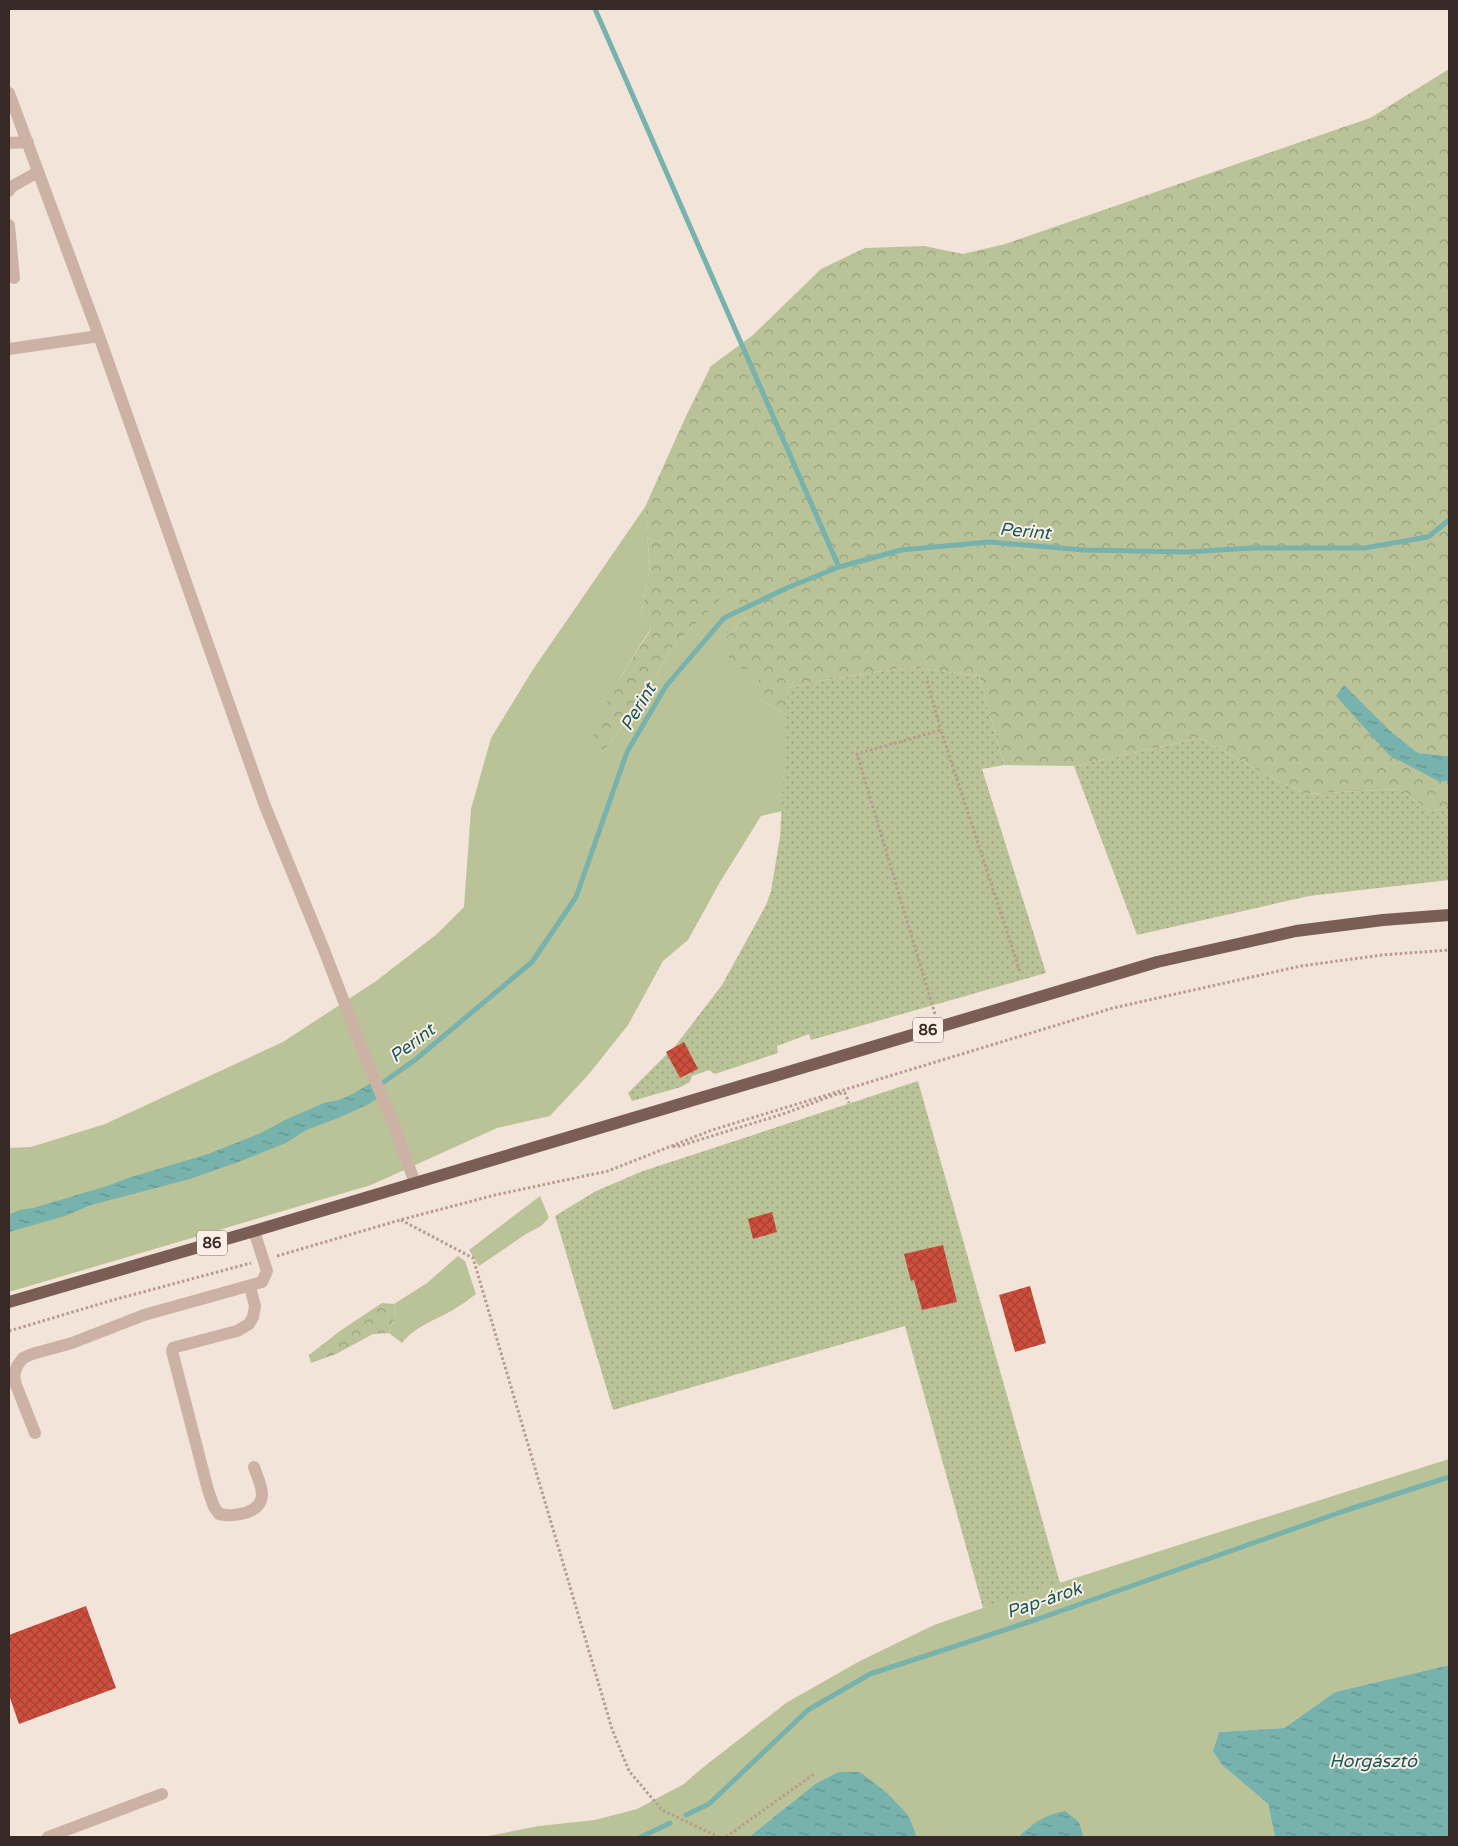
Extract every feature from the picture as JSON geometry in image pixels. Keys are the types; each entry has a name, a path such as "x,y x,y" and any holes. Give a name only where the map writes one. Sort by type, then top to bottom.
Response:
{"main road":[{"name":"86","path":"9,1302 1158,962 1296,931 1382,920 1449,915"}],"street":[{"path":"9,94 99,336 265,806 395,1128 415,1183"},
{"path":"9,143 28,142"},
{"path":"9,191 11,187 38,172"},
{"path":"9,225 14,278"},
{"path":"9,349 99,336"},
{"path":"35,1433 14,1394 14,1375 17,1366 23,1358 72,1343 144,1315 262,1282 267,1270 254,1231"},
{"path":"250,1286 255,1306 253,1317 249,1324 237,1331 176,1347 172,1351 208,1490 214,1507 219,1514 228,1516 240,1515 250,1511 259,1504 262,1490 254,1467"},
{"path":"48,1837 162,1794"}],"path":[{"path":"927,681 941,730 1020,972"},
{"path":"933,1007 857,754 941,730"},
{"path":"9,1331 400,1220 501,1194 616,1169 712,1130 1113,1008 1310,965 1382,955 1449,950"},
{"path":"672,1146 676,1147 783,1114 837,1094 845,1093 849,1103"},
{"path":"400,1220 474,1258 612,1729 629,1771 662,1810 719,1837"},
{"path":"726,1837 814,1774"}],"green space":[{"path":"1449,69 1449,756 1418,753 1389,730 1440,782 1449,781 1449,805 1431,812 1399,789 1306,794 1268,776 1200,738 1074,766 1004,765 979,676 910,667 825,680 788,688 787,715 759,699 757,683 764,672 742,669 728,656 726,637 746,619 730,589 672,648 649,687 605,750 590,746 608,700 651,629 641,615 650,567 645,507 687,414 711,366 753,335 821,269 865,248 924,246 963,254 1005,244 1370,118"},
{"path":"645,507 650,567 641,615 651,628 621,676 605,750 649,687 672,648 730,588 746,619 726,637 765,672 759,699 787,715 782,811 761,816 720,882 688,940 663,961 628,1025 589,1074 550,1116 497,1128 371,1185 9,1292 9,1148 31,1147 105,1124 283,1042 376,981 437,934 464,907 471,809 491,738 532,671"},
{"path":"910,667 979,676 1004,765 982,769 1046,973 811,1040 809,1034 777,1046 778,1053 715,1074 709,1070 692,1076 690,1082 681,1087 632,1101 628,1093 676,1045 722,985 766,905 771,891 780,837 788,688 825,680"},
{"path":"1200,738 1268,776 1306,794 1399,789 1431,812 1449,805 1449,880 1309,896 1137,935 1074,766"},
{"path":"918,1081 1060,1583 983,1608 905,1326 613,1410 555,1216 596,1191 643,1171"},
{"path":"540,1196 549,1218 541,1226 479,1266 469,1250"},
{"path":"458,1256 465,1261 476,1294 456,1308 420,1327 402,1343 389,1333 395,1316 394,1304 427,1283"},
{"path":"382,1303 394,1304 395,1316 389,1333 373,1334 336,1354 311,1363 309,1355 340,1331"},
{"path":"1449,1459 1449,1665 1335,1692 1284,1728 1219,1732 1213,1751 1222,1765 1268,1804 1275,1837 1084,1837 1079,1822 1030,1826 1018,1837 917,1837 909,1816 860,1772 838,1772 815,1784 749,1837 483,1837 539,1826 595,1820 637,1809 684,1784 786,1703 858,1662 934,1625 1006,1600"}],"water":[{"path":"1344,685 1389,730 1418,753 1449,756 1449,781 1440,782 1389,755 1336,696"},
{"path":"380,1077 386,1093 369,1104 306,1130 286,1143 190,1179 91,1205 65,1216 9,1232 9,1215 19,1210 33,1208 208,1154 261,1133 326,1102 347,1096"},
{"name":"Horgásztó","path":"1449,1665 1449,1837 1275,1837 1268,1804 1222,1765 1213,1751 1219,1732 1284,1728 1335,1692"},
{"path":"838,1772 860,1772 887,1793 909,1816 917,1837 749,1837 815,1784"},
{"path":"1065,1811 1079,1822 1084,1837 1018,1837 1039,1820"}],"building":[{"path":"684,1042 698,1069 680,1078 666,1052"},
{"path":"772,1212 777,1232 753,1239 748,1219"},
{"path":"943,1245 957,1302 922,1310 914,1280 911,1281 904,1254"},
{"path":"1030,1286 1046,1343 1015,1352 999,1295"},
{"path":"86,1606 116,1688 19,1724 9,1695 9,1635"}],"waterway":[{"path":"595,9 839,567"},
{"name":"Perint","path":"378,1086 415,1060 532,962 576,897 627,752 666,686 724,618 789,587 839,567 901,550 989,542 1084,550 1187,552 1252,548 1364,548 1428,537 1449,520"},
{"name":"Pap-árok","path":"686,1815 709,1804 808,1710 870,1674 1038,1619 1344,1511 1449,1477"},
{"name":"Pap-árok","path":"641,1837 670,1823"}]}
